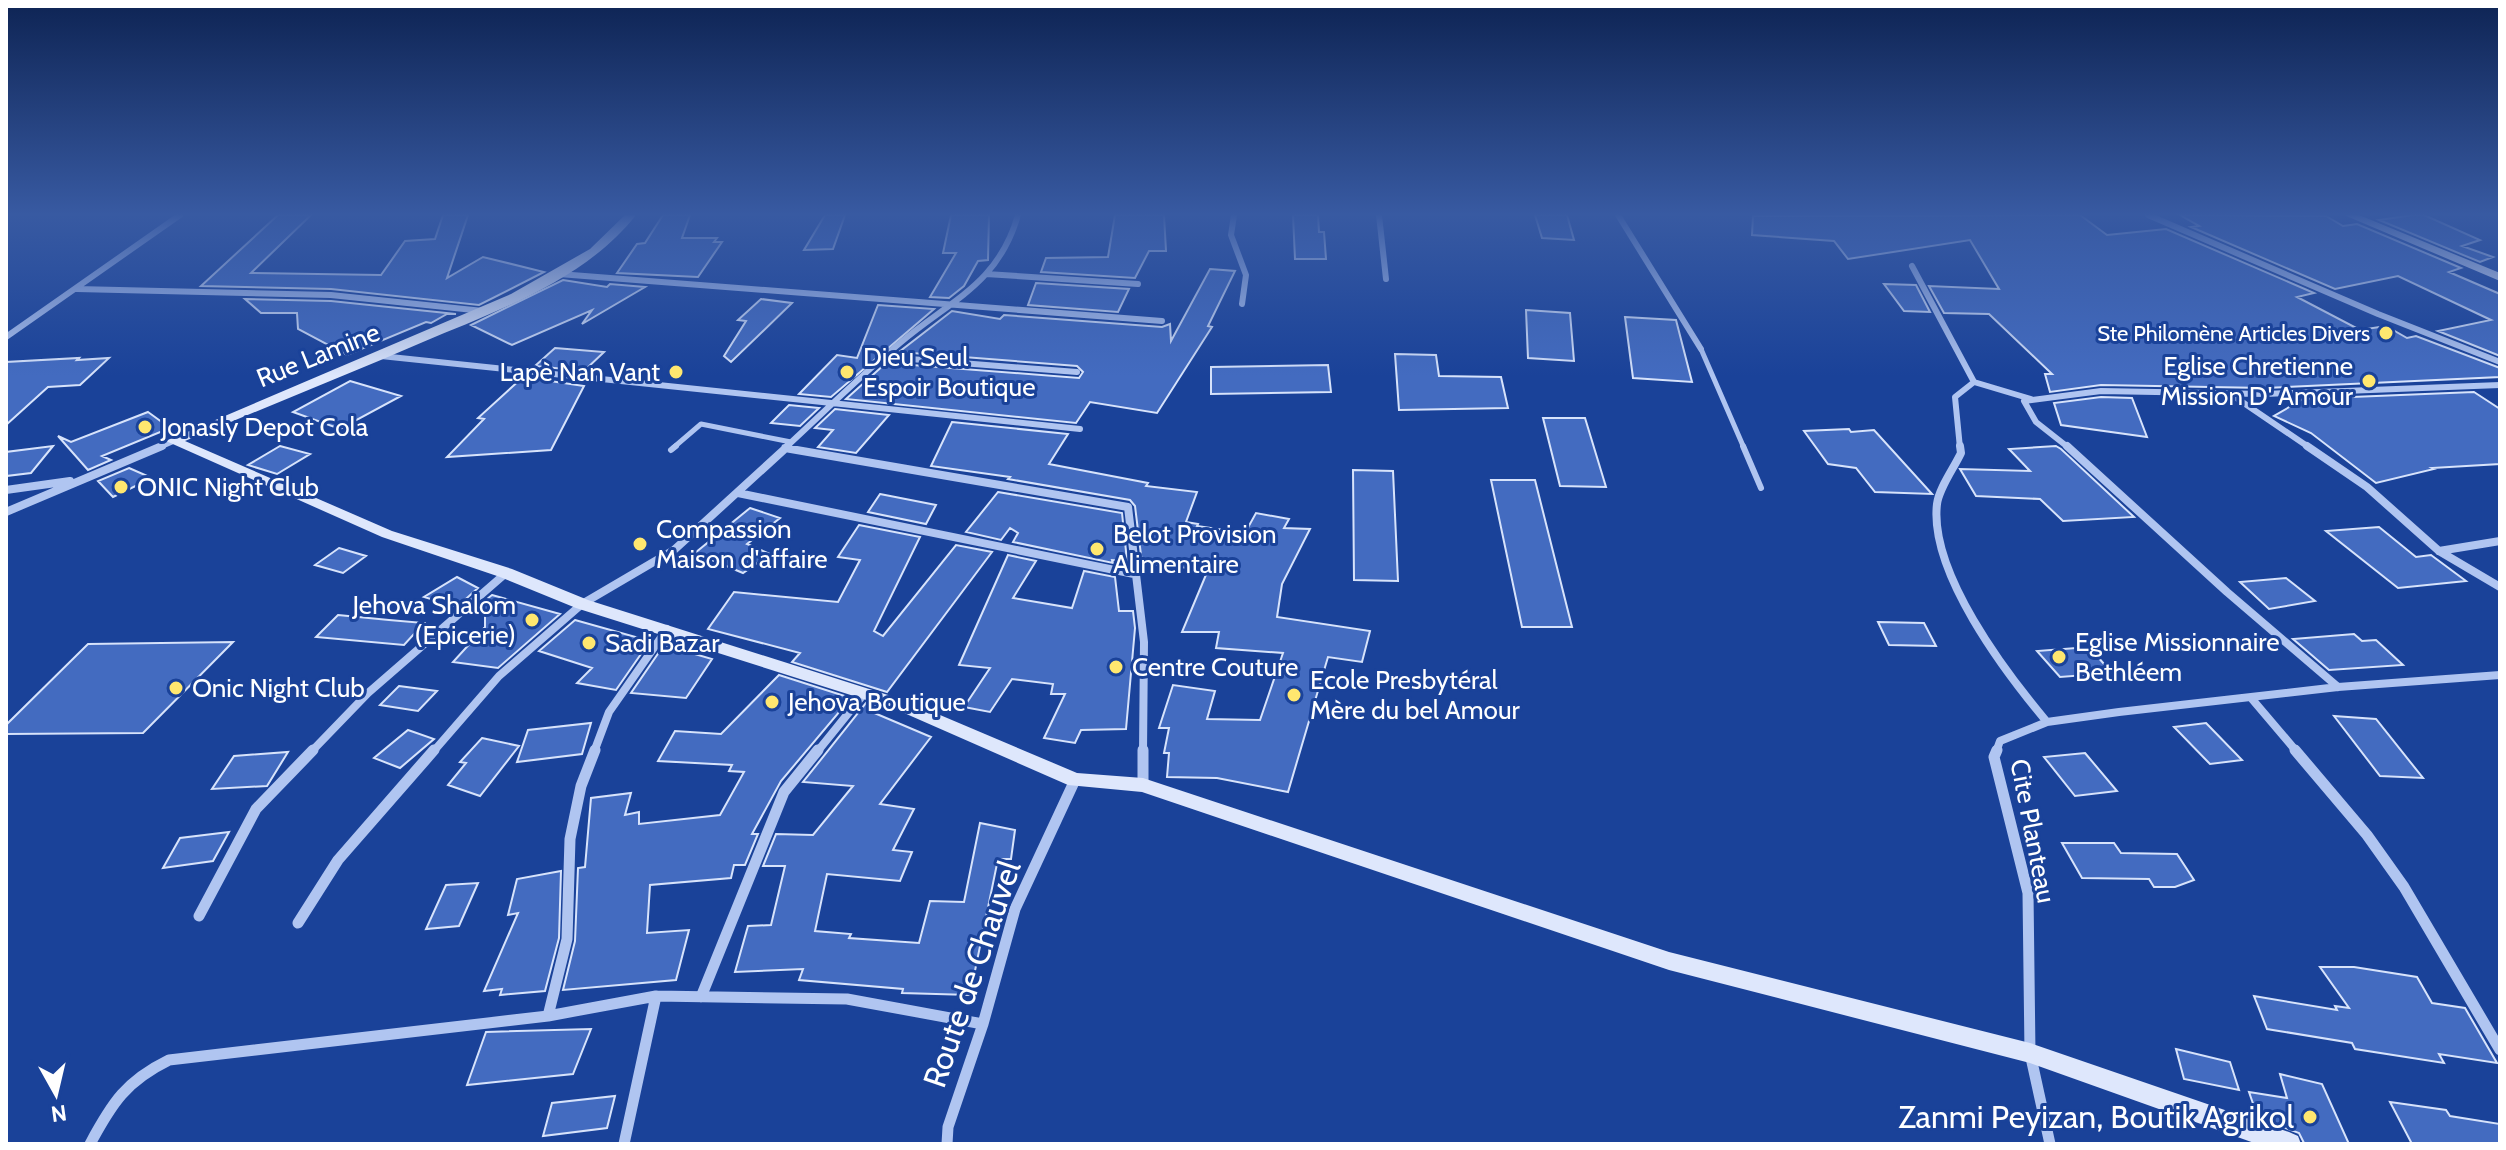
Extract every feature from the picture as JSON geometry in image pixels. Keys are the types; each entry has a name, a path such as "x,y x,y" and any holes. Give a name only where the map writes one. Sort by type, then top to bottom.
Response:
{"street":[{"path":"6,337 105,269"},
{"name":"Rue Lamine","path":"6,512 485,311 565,269"},
{"path":"298,923 338,860 499,676 582,604 674,550 885,357 978,286 990,269"},
{"path":"1242,304 1246,275 1244,269"},
{"path":"1385,269 1386,279"},
{"path":"1651,269 1701,349"},
{"path":"1913,269 1974,382 2032,399"},
{"path":"2273,269 2500,362"},
{"path":"2480,269 2500,277"},
{"path":"558,274 1162,321"},
{"path":"986,274 1138,284"},
{"path":"77,289 331,295 485,311"},
{"path":"6,329 16,329"},
{"path":"381,356 1080,429"},
{"path":"885,357 1077,372"},
{"path":"1974,382 1955,397 1961,453 1937,502 1940,542 1961,597 1984,637 2007,675 2047,722"},
{"path":"2338,687 2227,592 2055,435 2036,422 2024,401 2086,392 2232,394 2500,385"},
{"path":"2232,394 2367,487 2439,551 2500,587"},
{"path":"173,441 387,534 506,573 582,604 901,705 1075,780 1143,785 1669,961 2030,1053 2289,1144"},
{"path":"788,445 1128,507 1144,642 1143,785"},
{"path":"6,490 83,479"},
{"path":"738,493 1134,574"},
{"path":"2439,551 2500,541"},
{"path":"199,916 256,809 368,693 506,573"},
{"path":"548,1016 567,939 570,839 581,786 609,712 667,629"},
{"name":"Cite Planteau","path":"2050,1144 2030,1053 2028,893 1994,757 2000,741 2047,722 2338,687 2500,675"},
{"path":"701,997 784,792 863,695"},
{"path":"2252,699 2367,835 2404,887 2500,1050"},
{"name":"Route de Chauvel","path":"947,1144 948,1127 983,1024 1015,909 1075,780"},
{"path":"624,1144 656,996"},
{"path":"90,1144 113,1101 138,1074 169,1060 548,1016 656,996 847,999 983,1024"}],"lane":[{"path":"1701,349 1761,488"},
{"path":"671,450 701,424 788,445"}],"building":[{"path":"220,269 255,269 251,273 381,275 385,269 450,269 447,278 463,269 530,269 544,272 479,305 331,289 201,286"},
{"path":"620,269 704,269 698,277 617,273"},
{"path":"947,269 974,269 964,286 949,298 930,297"},
{"path":"1042,269 1140,269 1135,278 1041,272"},
{"path":"1210,269 1235,271 1208,326 1212,327 1157,413 1090,402 1076,423 846,399 886,363 1079,378 1083,372 1077,366 899,352 952,311 1000,319 1004,315 1162,327 1170,324 1171,341"},
{"path":"1987,269 2258,269 2314,293 2297,297 2360,330 2386,326 2407,338 2416,336 2500,368 2500,377 2265,388 2101,385 2050,392 2045,374 2052,374 1989,314 1944,313 1929,286 1999,289"},
{"path":"2288,269 2459,269 2449,272 2500,294 2500,356 2438,331 2491,320 2398,276 2335,289"},
{"path":"563,280 607,287 610,284 645,287 582,324 592,310 512,345 471,325"},
{"path":"1036,283 1129,289 1118,312 1028,305"},
{"path":"1884,284 1916,285 1930,312 1904,311"},
{"path":"245,299 331,301 456,314 447,314 347,355 298,329 297,313 261,313"},
{"path":"761,299 792,303 731,362 724,356 746,321 738,320"},
{"path":"878,305 934,309 831,397 799,394 837,355 857,358"},
{"path":"1526,310 1570,313 1574,361 1528,358"},
{"path":"1625,317 1676,320 1692,382 1633,378"},
{"path":"555,348 604,352 584,371 535,366"},
{"path":"1395,354 1436,355 1439,376 1501,377 1508,408 1399,410"},
{"path":"79,358 77,360 109,358 80,385 48,387 6,425 6,362"},
{"path":"1328,365 1331,392 1211,394 1211,367"},
{"path":"523,377 584,386 551,450 447,457 484,419 478,418"},
{"path":"350,381 401,396 340,429 293,412"},
{"path":"2474,392 2500,409 2500,464 2432,468 2376,483 2311,433 2274,416 2303,399"},
{"path":"2101,397 2132,398 2147,437 2061,425 2054,403"},
{"path":"789,405 819,408 800,426 771,423"},
{"path":"835,409 889,415 856,453 818,447 833,430 815,428"},
{"path":"148,412 170,428 102,456 111,460 88,470 58,436 71,442"},
{"path":"1543,418 1585,418 1606,487 1560,486"},
{"path":"952,422 1068,434 1049,464 1148,483 1146,486 1197,492 1186,522 1197,526 1245,533 1256,513 1289,519 1284,528 1310,529 1282,584 1277,617 1370,631 1362,662 1328,657 1288,792 1217,778 1167,777 1169,753 1164,753 1169,728 1159,728 1173,685 1215,691 1207,719 1260,720 1283,653 1216,648 1219,632 1182,632 1208,570 1142,563 1135,506 1130,500 1008,479 1010,477 931,466"},
{"path":"1849,429 1851,432 1874,430 1932,494 1875,492 1856,468 1828,464 1804,431"},
{"path":"53,446 31,473 6,476 6,452"},
{"path":"280,446 310,454 277,474 248,465"},
{"path":"2056,446 2134,517 2063,521 2040,499 1976,496 1960,469 2030,471 2009,449"},
{"path":"129,468 152,478 113,497 98,481"},
{"path":"1353,470 1393,471 1398,581 1354,580"},
{"path":"1491,480 1535,480 1572,627 1522,627"},
{"path":"998,492 1122,513 1127,561 1112,560 1113,563 1013,542 1018,533 1010,528 1001,540 966,532"},
{"path":"880,494 936,505 926,524 868,512"},
{"path":"750,508 780,518 747,544 770,554 743,573 695,553"},
{"path":"859,525 920,537 874,631 883,636 956,545 992,552 887,692 792,662 800,653 708,629 734,592 838,602 860,560 838,557"},
{"path":"2379,527 2416,557 2431,555 2466,581 2398,588 2326,531"},
{"path":"339,548 366,556 343,573 315,565"},
{"path":"1008,555 1036,561 1013,598 1072,608 1084,571 1115,577 1119,611 1133,611 1135,628 1126,729 1081,730 1075,743 1044,738 1065,694 1051,694 1053,684 1012,679 990,712 964,707 990,668 959,665"},
{"path":"457,577 478,588 457,607 424,597"},
{"path":"2286,578 2315,601 2269,609 2240,582"},
{"path":"492,595 560,614 498,668 453,662 485,627 485,615 472,611"},
{"path":"338,615 424,623 404,645 316,637"},
{"path":"575,620 650,641 616,690 577,683 592,668 539,651"},
{"path":"1878,622 1924,623 1936,646 1889,645"},
{"path":"2354,634 2362,641 2376,640 2403,665 2329,670 2293,639"},
{"path":"233,642 143,733 6,734 6,725 88,644"},
{"path":"664,645 712,659 686,698 631,693"},
{"path":"2089,647 2112,673 2060,677 2037,651"},
{"path":"779,675 851,698 781,781 752,834 758,834 745,865 734,865 731,878 650,885 647,933 689,930 676,980 563,990 575,941 578,868 585,867 591,798 631,793 625,815 639,812 639,824 720,815 744,772 729,771 732,765 658,761 675,731 721,734"},
{"path":"399,686 437,691 418,711 380,705"},
{"path":"866,703 876,706 872,712 931,737 880,804 914,809 893,850 912,852 900,881 827,874 815,931 851,934 849,938 919,943 930,901 964,902 980,823 1015,830 1011,859 998,859 970,995 902,993 903,989 799,980 803,969 735,972 748,926 771,925 785,866 763,866 776,834 813,835 853,786 803,782"},
{"path":"2334,716 2376,719 2423,778 2380,776"},
{"path":"591,723 582,754 517,762 528,730"},
{"path":"2206,723 2242,760 2210,764 2174,727"},
{"path":"408,730 434,739 400,768 374,758"},
{"path":"482,738 519,746 480,796 448,785 466,763 460,762"},
{"path":"288,752 267,786 212,789 234,756"},
{"path":"2085,753 2117,791 2075,796 2044,757"},
{"path":"229,832 213,861 163,868 180,838"},
{"path":"2062,843 2114,843 2121,853 2177,854 2194,880 2175,887 2154,887 2149,879 2082,878"},
{"path":"561,871 559,938 545,991 500,995 502,989 484,991 518,913 508,915 517,879"},
{"path":"478,883 459,926 426,929 446,885"},
{"path":"2320,967 2354,967 2417,977 2432,1003 2465,1008 2497,1063 2439,1054 2444,1063 2355,1049 2352,1043 2267,1029 2254,996 2337,1010 2335,1006 2349,1008"},
{"path":"591,1029 573,1074 467,1085 486,1032"},
{"path":"2176,1049 2230,1062 2239,1090 2184,1079"},
{"path":"2280,1074 2322,1084 2349,1144 2304,1143 2299,1133 2258,1118 2249,1092 2287,1098"},
{"path":"615,1096 607,1128 543,1136 552,1103"},
{"path":"2390,1102 2446,1110 2450,1116 2500,1124 2500,1144 2412,1144"}],"place":[{"name":"Ste Philomène Articles Divers","path":"2386,333"},
{"name":"Lapè Nan Vant","path":"676,372"},
{"name":"Dieu Seul Espoir Boutique","path":"847,372"},
{"name":"Eglise Chretienne Mission D' Amour","path":"2369,381"},
{"name":"Jonasly Depot Cola","path":"145,427"},
{"name":"ONIC Night Club","path":"121,487"},
{"name":"Compassion Maison d'affaire","path":"640,544"},
{"name":"Belot Provision Alimentaire","path":"1097,549"},
{"name":"Jehova Shalom (Epicerie)","path":"532,620"},
{"name":"Sadi Bazar","path":"589,643"},
{"name":"Eglise Missionnaire Bethléem","path":"2059,657"},
{"name":"Centre Couture","path":"1116,667"},
{"name":"Onic Night Club","path":"176,688"},
{"name":"Ecole Presbytéral Mère du bel Amour","path":"1294,695"},
{"name":"Jehova Boutique","path":"772,702"},
{"name":"Zanmi Peyizan, Boutik Agrikol","path":"2310,1117"}]}
